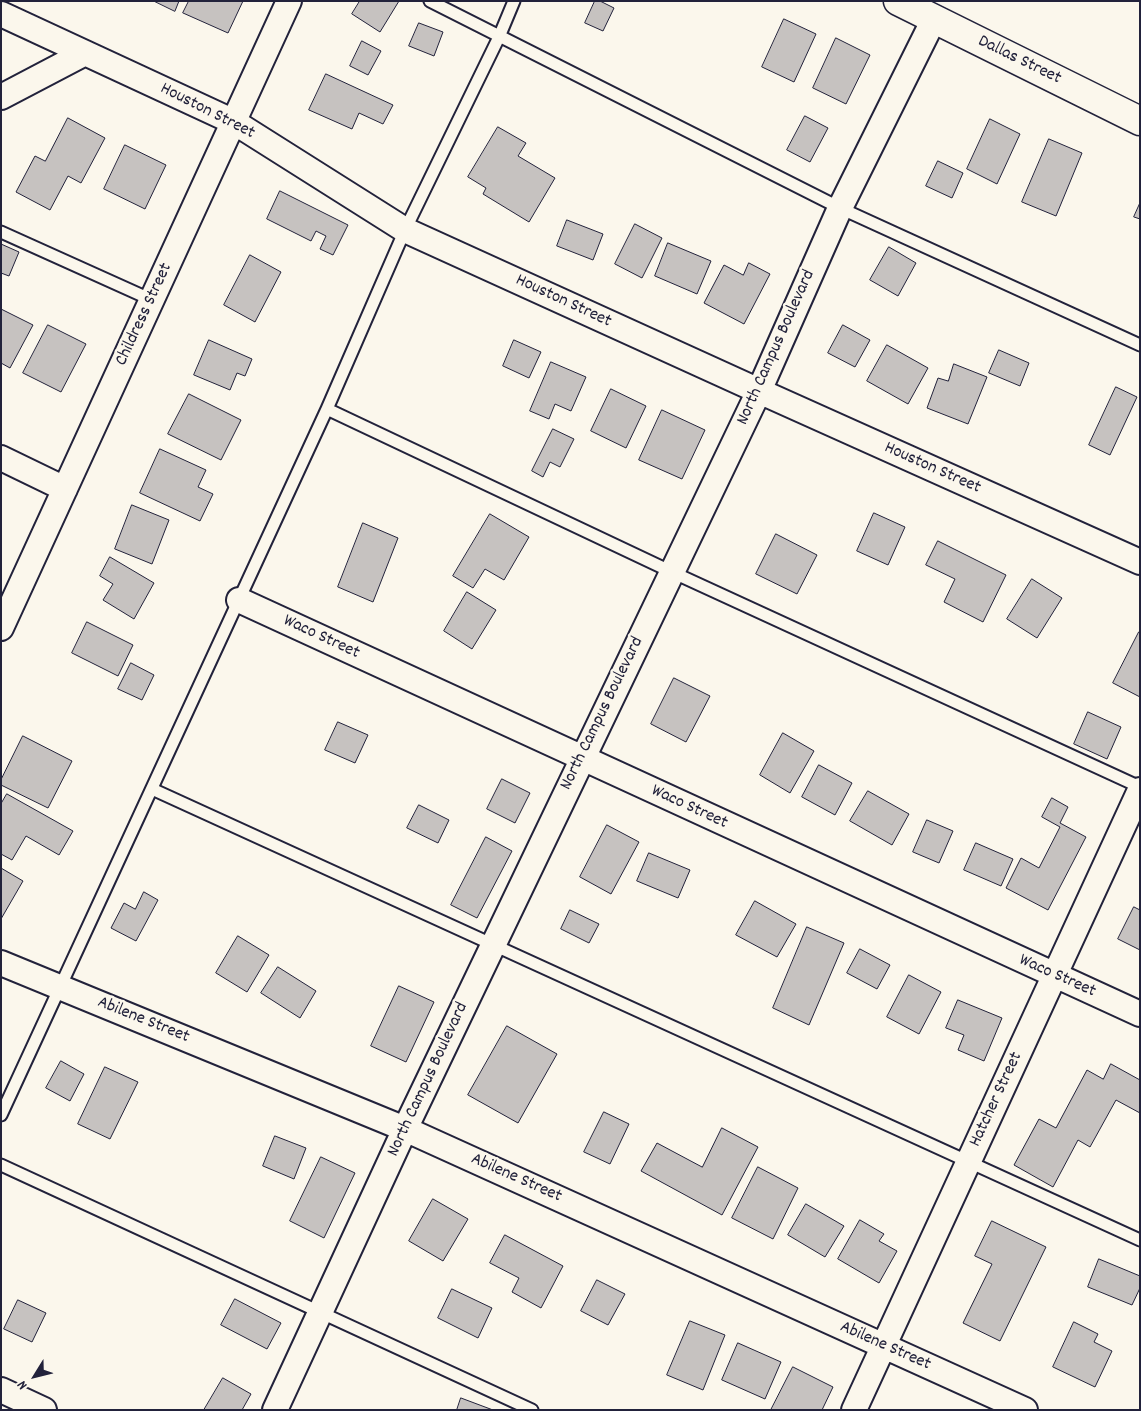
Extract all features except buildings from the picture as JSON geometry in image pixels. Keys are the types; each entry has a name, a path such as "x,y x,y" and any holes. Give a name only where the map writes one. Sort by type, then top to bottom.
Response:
{"main road":[{"name":"Dallas Street","path":"898,1 1140,121"}],"street":[{"name":"Childress Street","path":"1,628 289,1"},
{"name":"Houston Street","path":"1,14 234,122 405,230 1140,562"},
{"name":"North Campus Boulevard","path":"275,1410 405,1128 758,391 840,208 934,19"},
{"path":"1,97 85,53"},
{"path":"1,458 65,490"},
{"name":"Waco Street","path":"239,600 1140,1014"},
{"name":"Hatcher Street","path":"854,1410 1140,789"},
{"name":"Abilene Street","path":"1,963 405,1128 1025,1410"},
{"path":"1,1390 44,1410"}],"lane":[{"path":"430,1 840,208 1140,345"},
{"path":"1,1115 327,409 405,230 499,37 514,1"},
{"path":"1,232 152,300"},
{"path":"327,409 672,572 1140,789"},
{"path":"152,789 1140,1240"},
{"path":"1,1165 532,1410"}]}
